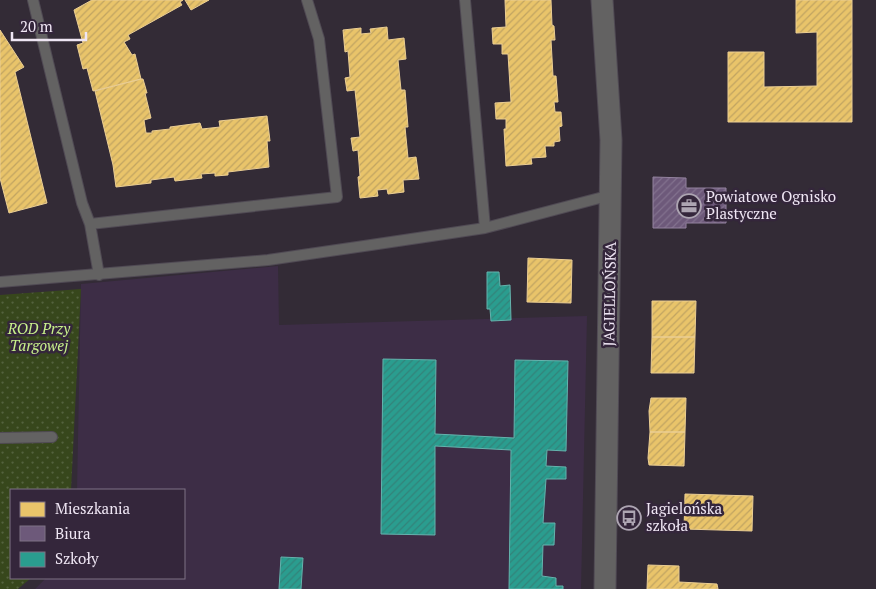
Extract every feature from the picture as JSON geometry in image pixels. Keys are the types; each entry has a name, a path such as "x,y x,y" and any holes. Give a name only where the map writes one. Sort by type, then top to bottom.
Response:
{"street":[{"name":"JAGIELLOŃSKA","path":"602,0 612,140 605,589"}],"lane":[{"path":"33,0 82,203 90,224 99,275"},
{"path":"90,224 337,197 319,39 307,0"},
{"path":"465,0 485,228"},
{"path":"0,282 268,260 485,228 611,196"},
{"path":"0,438 52,437"}],"shaded area":[{"path":"278,266 279,325 587,316 581,589 35,589 45,579 185,579 185,489 77,489 81,284"}],"green space":[{"name":"ROD Przy Targowej","path":"81,289 71,489 10,489 10,579 30,579 18,589 0,589 0,295"}],"building: Mieszkania":[{"path":"92,0 183,0 180,2 182,5 128,35 130,39 124,42 132,55 135,54 141,79 93,91 87,68 83,69 77,45 83,43 74,10"},
{"path":"185,0 209,0 191,10"},
{"path":"505,0 551,0 555,40 551,40 553,76 556,76 558,102 554,102 555,112 561,112 562,126 559,127 560,141 554,142 554,146 545,146 546,157 531,158 532,164 506,166 504,129 506,129 506,119 496,119 495,103 511,102 508,54 502,54 502,44 493,44 492,28 506,27"},
{"path":"796,0 852,0 852,122 728,122 728,52 764,52 764,87 817,86 817,32 796,33"},
{"path":"387,27 388,40 404,38 406,59 398,60 401,90 405,90 408,127 405,127 408,158 416,157 419,179 403,180 404,192 388,194 387,189 377,190 378,196 360,198 358,150 353,151 351,138 360,137 355,90 347,91 345,78 350,77 348,51 345,52 343,30 361,28 361,34 371,33 370,29"},
{"path":"0,30 24,67 15,72 47,203 9,213 0,178"},
{"path":"143,79 147,93 145,93 151,118 144,120 146,133 170,129 170,127 200,123 202,129 220,127 219,121 267,116 270,141 267,141 269,167 228,172 228,175 215,176 215,173 201,174 202,178 175,181 174,177 151,180 151,183 116,187 113,165 95,91"},
{"path":"528,258 572,260 571,303 527,302"},
{"path":"652,301 696,301 695,337 652,337"},
{"path":"652,337 695,337 694,373 651,373"},
{"path":"651,398 686,398 685,432 650,432 649,411"},
{"path":"650,432 685,432 684,466 649,465"},
{"path":"685,494 753,496 752,531 684,529"},
{"path":"648,565 679,566 679,582 717,584 718,589 647,589"}],"building: Biura":[{"name":"Powiatowe Ognisko Plastyczne","path":"653,177 686,178 686,188 726,188 726,223 686,223 686,228 653,228"}],"building: Szkoły":[{"path":"487,272 499,272 500,286 510,285 511,320 491,321 490,309 487,309"},
{"path":"383,359 436,360 435,434 514,438 515,360 568,361 566,451 547,450 546,466 566,467 566,479 546,479 543,523 555,523 554,545 543,545 542,576 556,578 556,586 563,586 563,589 509,589 511,450 435,446 435,535 381,534"},
{"path":"281,557 303,558 301,589 279,589"}],"place":[{"name":"Powiatowe Ognisko Plastyczne","path":"689,206"},
{"name":"Jagielońska szkoła","path":"629,518"}]}
